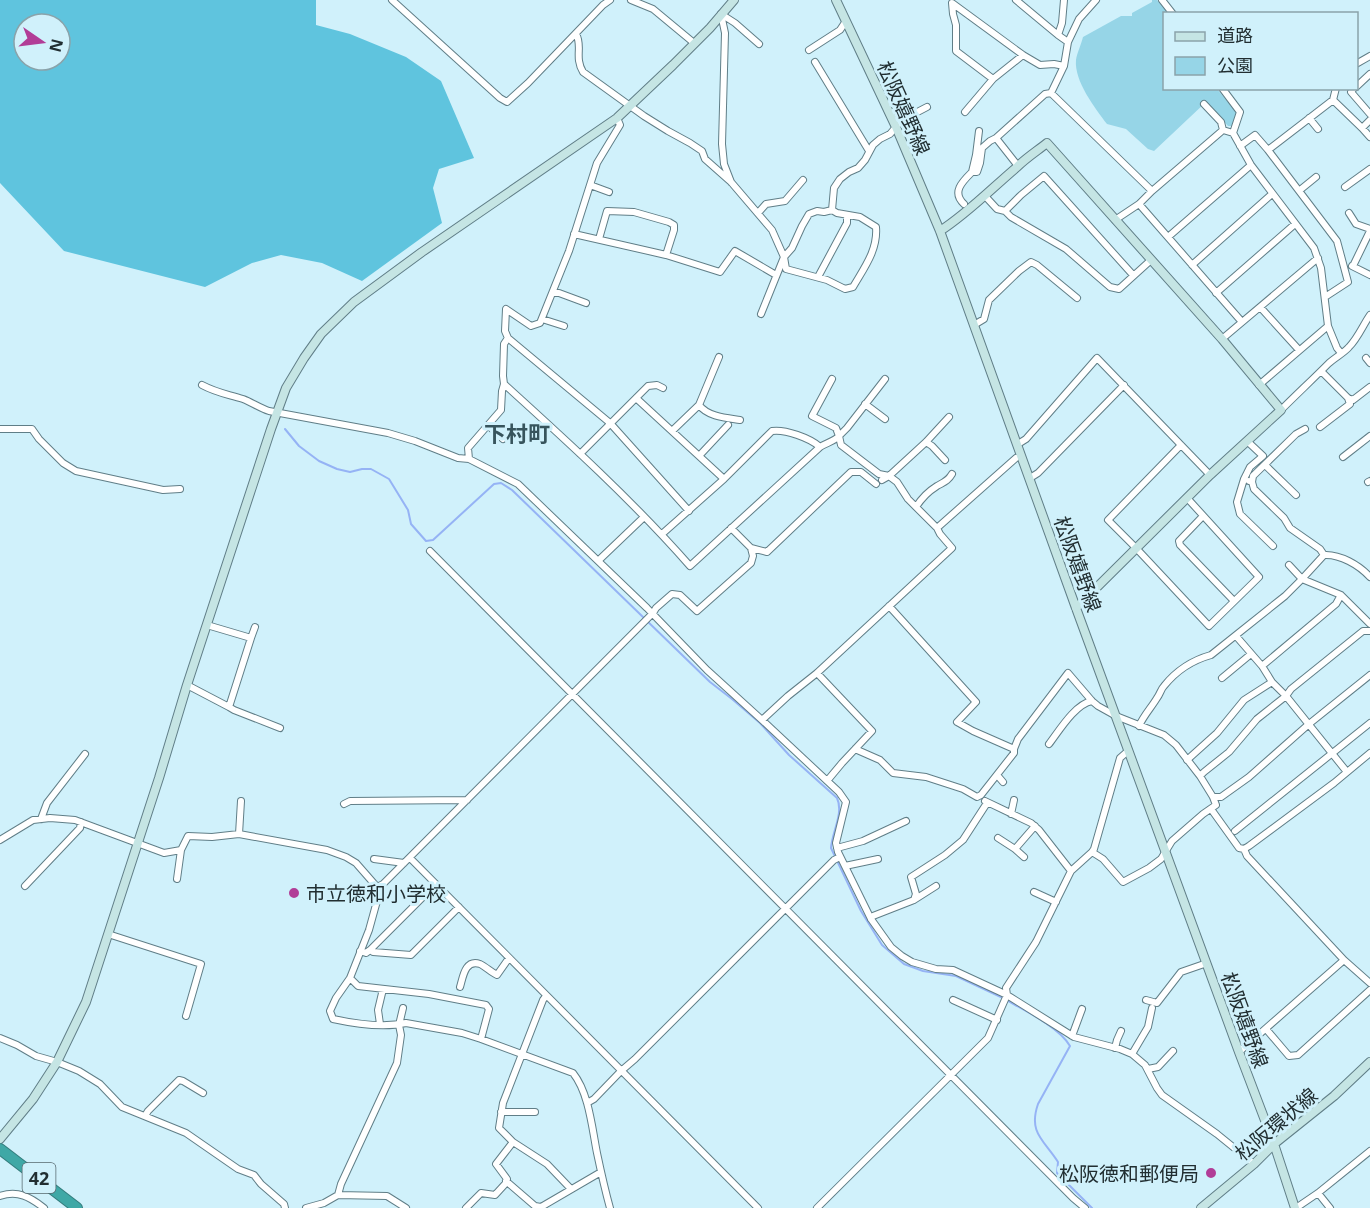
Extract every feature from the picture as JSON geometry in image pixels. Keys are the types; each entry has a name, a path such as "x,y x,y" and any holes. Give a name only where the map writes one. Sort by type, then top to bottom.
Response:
{"highway":[{"name":"42","path":"0,1149 77,1208"}],"street":[{"path":"392,0 507,102 610,0"},
{"path":"631,0 653,9 694,43"},
{"path":"0,1139 33,1099 57,1062 86,1002 277,412 286,388 310,350 327,328 354,302 422,252 617,118 694,43 734,0"},
{"name":"松阪嬉野線","path":"836,0 896,127 940,231 1128,751 1239,1053 1275,1144 1295,1208"},
{"path":"1016,0 1068,42"},
{"path":"1058,35 1062,23 1064,0"},
{"path":"1051,93 1064,66 1068,42 1079,19 1096,0"},
{"path":"1162,0 1171,12"},
{"path":"952,1 1023,55 1040,65 1064,66"},
{"path":"952,1 956,25 956,51 993,79"},
{"path":"721,15 735,23 759,44"},
{"path":"721,15 725,33 722,144 724,164 732,182"},
{"path":"809,51 840,30 846,21"},
{"path":"576,34 579,42 578,61 583,72 630,106 702,151 705,159 732,182 772,230 784,257 786,269 827,280 845,289 853,287 872,254 877,236 876,227 860,217 832,210 809,214 792,248 784,257 761,314"},
{"path":"965,112 993,79 1023,55"},
{"path":"815,62 869,151"},
{"path":"1358,85 1370,74"},
{"path":"1224,90 1240,112 1233,133"},
{"path":"1268,150 1333,99 1334,90"},
{"path":"1353,90 1351,92 1370,114"},
{"path":"972,172 977,172 982,148 1045,94 1051,93"},
{"path":"1051,93 1152,191"},
{"path":"1333,99 1370,137"},
{"path":"1204,104 1221,122 1223,130"},
{"path":"832,210 834,188 840,179 858,168 880,139 890,134 902,120 927,106"},
{"path":"617,118 620,125 597,163 569,251 540,323 531,326 506,309 505,331 508,338 610,423 689,511"},
{"path":"1309,118 1318,129"},
{"path":"1362,128 1370,120"},
{"path":"1223,130 1233,133 1251,165 1314,248 1321,268 1328,326 1341,352"},
{"path":"1115,220 1139,204 1223,130"},
{"path":"964,204 960,201 958,192 961,184 972,172 979,131"},
{"path":"1240,146 1255,135 1300,190 1337,241 1348,282 1325,297"},
{"path":"996,138 1018,166"},
{"path":"940,231 1047,143 1222,339 1281,410"},
{"path":"1168,237 1251,165"},
{"path":"1345,187 1370,169"},
{"path":"1005,211 1044,176 1133,274"},
{"path":"1300,190 1316,177"},
{"path":"758,213 766,204 785,201 803,180"},
{"path":"590,185 609,192"},
{"path":"1192,265 1272,194"},
{"path":"985,196 997,209 1005,211 1011,217 1066,249 1110,287 1119,289 1151,260"},
{"path":"1139,204 1242,322"},
{"path":"599,239 607,212 634,212 674,225 666,255"},
{"path":"1349,213 1356,224 1370,230 1353,266"},
{"path":"818,277 847,223 847,214"},
{"path":"1216,293 1295,224"},
{"path":"574,234 666,255 720,272 735,251 776,275"},
{"path":"1222,339 1318,258"},
{"path":"974,325 984,319 989,300 1031,262 1077,298"},
{"path":"1345,267 1353,266 1370,274"},
{"path":"553,293 586,303"},
{"path":"1261,308 1299,350"},
{"path":"1076,608 1210,475 1309,381 1341,352 1349,348 1370,315"},
{"path":"542,319 564,326"},
{"path":"1259,385 1328,326"},
{"path":"469,459 468,448 501,410 504,384 504,344 508,338"},
{"path":"672,431 699,405 719,357"},
{"path":"1018,444 1026,439 1097,358 1210,475"},
{"path":"1320,427 1350,404 1348,398 1322,371"},
{"path":"762,720 817,673 952,548 937,528 908,499 897,482 889,476 879,474 841,445 836,428 812,416 832,379"},
{"path":"504,384 662,534 690,566 820,447 836,439 885,379"},
{"path":"580,454 648,386 657,384 663,388"},
{"path":"202,385 215,392 246,400 269,411 388,433 415,441 458,458 469,459 518,484 653,613 707,670 839,792 846,802 836,843 840,857 871,919 891,947 912,962 936,969 953,970 1007,994 1072,1036 1131,1054 1145,1065 1162,1095 1217,1134 1254,1164"},
{"path":"1030,478 1038,474 1124,385"},
{"path":"1348,398 1353,399 1370,387"},
{"path":"636,398 724,479"},
{"path":"866,404 885,419"},
{"path":"699,405 702,409 719,417 741,420"},
{"path":"731,528 752,548 767,552 851,472 861,472 879,482 889,476 926,442 949,417"},
{"path":"488,425 503,439"},
{"path":"699,456 728,425"},
{"path":"0,429 32,429 39,440 63,463 76,471 163,490 180,489"},
{"path":"662,534 724,479 772,431 781,429 814,442 820,447"},
{"path":"1305,429 1296,434 1253,476 1252,482 1254,489 1284,518 1290,528 1320,549 1324,555"},
{"path":"1343,457 1370,436"},
{"path":"1247,441 1263,456 1250,467 1237,502 1240,514 1273,546"},
{"path":"926,442 945,460"},
{"path":"1181,445 1108,520 1209,626 1259,577 1188,499"},
{"path":"937,528 1016,458"},
{"path":"1265,465 1296,495"},
{"path":"916,507 937,486 948,481 952,474"},
{"path":"1244,479 1252,482"},
{"path":"1203,516 1179,541 1180,544 1234,601"},
{"path":"599,560 644,517"},
{"path":"376,887 383,884 468,800 656,608 672,594 680,595 697,611 751,563 752,548"},
{"path":"430,551 1085,1208"},
{"path":"1139,726 1164,686 1184,667 1199,658 1210,655 1236,636 1285,596 1324,555 1331,554 1362,568 1370,577"},
{"path":"1289,564 1302,579 1341,596 1370,624"},
{"path":"1262,666 1336,604 1341,596"},
{"path":"889,606 976,702 957,722 973,732 1014,749"},
{"path":"207,625 251,638"},
{"path":"229,707 255,627"},
{"path":"1200,776 1229,752 1257,719 1286,696 1291,689 1363,631 1370,631"},
{"path":"1236,636 1347,772"},
{"path":"1222,678 1251,654"},
{"path":"817,673 872,731 827,781"},
{"path":"979,796 1014,753 1018,739 1068,673 1098,706 1116,716 1164,735 1176,745 1200,776 1216,805 1172,841 1161,859 1123,882 1103,859 1092,852"},
{"path":"1213,797 1221,797 1248,777 1370,675"},
{"path":"1187,760 1217,733 1244,700 1272,682"},
{"path":"187,685 234,710 280,728"},
{"path":"1049,744 1074,711 1092,701"},
{"path":"1235,831 1370,723"},
{"path":"855,749 880,760 893,773 926,777 963,789 1035,826 1071,871"},
{"path":"817,1208 988,1038 1007,994 1006,988 1036,942 1071,871 1092,852 1120,758 1128,751"},
{"path":"41,819 47,803 85,753"},
{"path":"1244,849 1370,753"},
{"path":"997,775 1003,782"},
{"path":"344,804 351,801 468,800"},
{"path":"240,834 241,801"},
{"path":"1011,814 1014,801"},
{"path":"914,900 916,894 911,877 963,840 987,802"},
{"path":"1210,809 1220,816 1239,848 1244,849 1247,856 1344,960 1370,983"},
{"path":"0,840 33,820 58,819 75,820 164,853 180,850"},
{"path":"837,848 863,841 906,821"},
{"path":"25,886 80,828 81,822"},
{"path":"1015,849 1035,826"},
{"path":"177,879 180,850 188,836 212,837 240,834 327,850 356,863 376,887 377,901 369,930 350,978 330,1011 333,1019 358,1024 399,1025 406,1023 462,1033 573,1073 580,1082 587,1103 610,1208"},
{"path":"998,838 1024,857"},
{"path":"587,1103 635,1059 834,860 840,857"},
{"path":"374,859 407,860 436,884 758,1208"},
{"path":"845,866 878,859"},
{"path":"360,951 370,950 436,884"},
{"path":"871,919 873,916 914,900 936,886"},
{"path":"1034,892 1056,902"},
{"path":"370,950 411,955 459,907"},
{"path":"108,934 201,964 186,1016"},
{"path":"460,987 467,966 480,964 497,975 509,958"},
{"path":"1239,1053 1344,960"},
{"path":"1146,1000 1157,1003 1181,972 1207,963"},
{"path":"350,978 358,986 429,994 486,1005 489,1009 481,1039"},
{"path":"380,1024 378,1010 383,989"},
{"path":"1266,1029 1289,1056 1298,1055 1370,990"},
{"path":"546,996 503,1102 499,1128 513,1142 547,1164 571,1189"},
{"path":"953,1000 997,1020"},
{"path":"339,1195 341,1184 397,1063 401,1035 399,1025 403,1008"},
{"path":"1131,1054 1148,1027 1152,1008"},
{"path":"1072,1036 1082,1009"},
{"path":"1115,1048 1121,1031"},
{"path":"0,1038 36,1056 79,1071 100,1084 122,1107 186,1133 238,1169 254,1175 284,1204 285,1208"},
{"path":"1148,1069 1158,1067 1173,1051"},
{"name":"松阪環状線","path":"1201,1208 1334,1096 1370,1062"},
{"path":"145,1116 179,1080 203,1093"},
{"path":"501,1112 535,1112"},
{"path":"513,1142 496,1164 507,1179 506,1181 535,1206 541,1207 601,1172"},
{"path":"1295,1208 1318,1193 1370,1151"},
{"path":"466,1208 481,1193 495,1195 506,1181"},
{"path":"1318,1193 1330,1208"},
{"path":"0,1196 23,1194 44,1208"},
{"path":"306,1208 324,1203 339,1195 387,1196 406,1208"}],"green space":[{"path":"1152,0 1157,0 1167,12 1163,12 1163,90 1218,90 1237,113 1234,126 1228,126 1206,102 1154,151 1148,149 1126,129 1107,124 1091,102 1078,77 1076,68 1083,37 1121,16 1132,16 1132,13"}],"shaded area":[{"path":"0,0 316,0 316,25 350,34 406,57 441,81 474,158 439,169 433,188 442,223 362,281 322,263 281,255 252,263 205,287 64,251 0,183"}],"waterway":[{"path":"285,429 299,446 319,461 350,472 371,469 389,479 408,510 411,524 426,541 433,540 494,484 501,483 512,490 710,682 760,723 789,755 837,798 839,810 831,848 861,911 882,945 904,964 923,971 956,976 1003,998"},
{"path":"1008,1001 1051,1026 1070,1046 1038,1104 1035,1122 1039,1136 1058,1162 1057,1173 1092,1208"}],"place":[{"name":"市立徳和小学校","path":"294,893"},
{"name":"松阪徳和郵便局","path":"1211,1173"}],"district":[{"name":"下村町","path":"517,433"}]}
